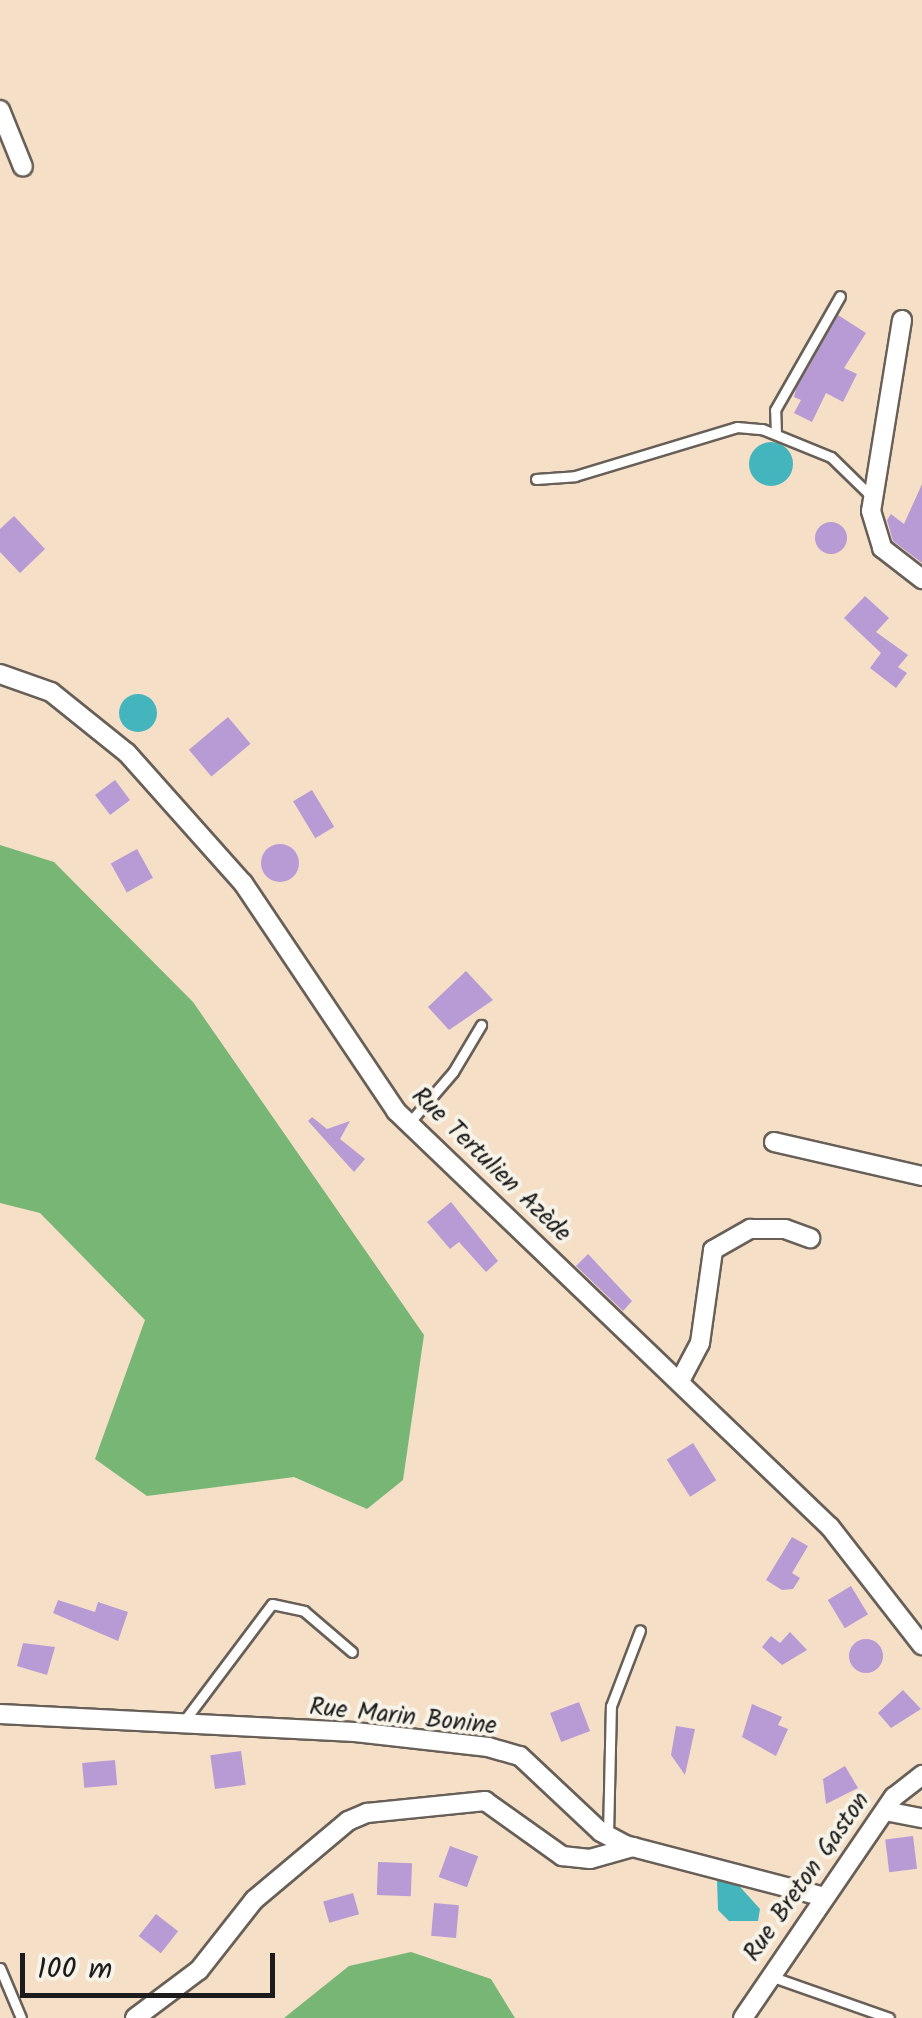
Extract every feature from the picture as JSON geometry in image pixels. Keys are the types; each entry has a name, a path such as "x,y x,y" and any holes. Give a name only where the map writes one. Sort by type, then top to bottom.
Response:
{"street":[{"path":"0,110 23,167"},
{"path":"902,320 872,498 872,528 882,548 922,579"},
{"name":"Rue Tertulien Azède","path":"0,674 50,692 127,753 243,884 408,1123 681,1378 830,1528 922,1645"},
{"path":"774,1142 922,1176"},
{"path":"681,1378 700,1343 713,1250 750,1229 785,1229 810,1238"},
{"name":"Rue Marin Bonine","path":"0,1714 179,1727 355,1732 488,1747 520,1756 608,1836 633,1847 821,1896"},
{"name":"Rue Breton Gaston","path":"743,2018 821,1896 884,1811 922,1775"},
{"path":"136,2018 199,1970 254,1900 348,1821 368,1813 485,1801 562,1856 590,1859 633,1847"},
{"path":"884,1811 922,1818"}],"lane":[{"path":"776,434 776,410 840,296"},
{"path":"536,478 576,476 737,427 776,434 844,465 872,498"},
{"path":"408,1123 453,1072 481,1025"},
{"path":"179,1727 272,1604 282,1601 304,1611 352,1652"},
{"path":"608,1836 610,1706 640,1630"},
{"path":"0,1968 21,2018"},
{"path":"768,1975 889,2018"}],"green space":[{"path":"0,845 54,862 193,1002 424,1335 403,1480 367,1509 294,1477 147,1496 95,1459 145,1320 40,1213 0,1203"},
{"path":"411,1952 491,1979 515,2018 284,2018 349,1966"}],"water":[{"path":"771,442 787,448 793,464 787,480 771,486 755,480 749,464 755,448"},
{"path":"138,694 151,700 157,713 151,726 138,732 125,726 119,713 125,700"},
{"path":"733,1879 760,1909 758,1921 729,1921 718,1910 717,1880"}],"building":[{"path":"838,315 866,333 844,368 857,374 843,402 826,393 812,422 794,413 801,400 794,397"},
{"path":"922,484 922,563 893,541 887,520 891,514 904,524"},
{"path":"14,516 45,549 20,573 0,552 0,529"},
{"path":"831,522 843,526 847,538 843,550 831,554 819,550 815,538 819,526"},
{"path":"865,596 889,618 876,632 908,655 898,667 907,673 896,688 870,668 881,653 844,618"},
{"path":"228,717 250,744 211,777 189,750"},
{"path":"115,780 130,800 110,815 95,795"},
{"path":"312,790 334,827 315,838 293,801"},
{"path":"280,844 293,850 299,863 293,876 280,882 267,876 261,863 267,850"},
{"path":"137,849 153,878 127,892 111,864"},
{"path":"466,971 493,1000 449,1030 428,1007"},
{"path":"312,1117 327,1129 350,1121 340,1139 365,1159 354,1172 308,1121"},
{"path":"451,1202 498,1261 486,1272 459,1242 450,1249 427,1222"},
{"path":"588,1254 632,1301 623,1311 576,1266"},
{"path":"693,1443 716,1480 690,1497 667,1459"},
{"path":"792,1537 808,1546 792,1573 800,1578 793,1589 782,1590 766,1580"},
{"path":"851,1586 868,1614 845,1628 828,1600"},
{"path":"58,1600 95,1612 98,1602 128,1612 118,1641 53,1613"},
{"path":"790,1632 807,1650 782,1665 762,1647 771,1636 780,1643"},
{"path":"866,1639 878,1644 883,1656 878,1668 866,1673 854,1668 849,1656 854,1644"},
{"path":"23,1643 55,1647 47,1675 17,1666"},
{"path":"903,1690 921,1709 891,1728 878,1713"},
{"path":"579,1702 590,1731 561,1742 550,1713"},
{"path":"752,1704 782,1717 778,1725 788,1729 776,1756 742,1737"},
{"path":"676,1726 695,1729 685,1775 671,1755"},
{"path":"241,1751 246,1785 215,1789 210,1755"},
{"path":"115,1760 117,1785 84,1788 82,1763"},
{"path":"845,1766 858,1788 826,1804 823,1779"},
{"path":"913,1836 917,1869 889,1872 885,1839"},
{"path":"450,1846 478,1856 467,1887 439,1877"},
{"path":"378,1862 412,1863 411,1896 377,1895"},
{"path":"353,1893 359,1914 329,1923 323,1902"},
{"path":"434,1903 459,1905 456,1938 431,1936"},
{"path":"156,1914 178,1931 161,1953 139,1936"}]}
